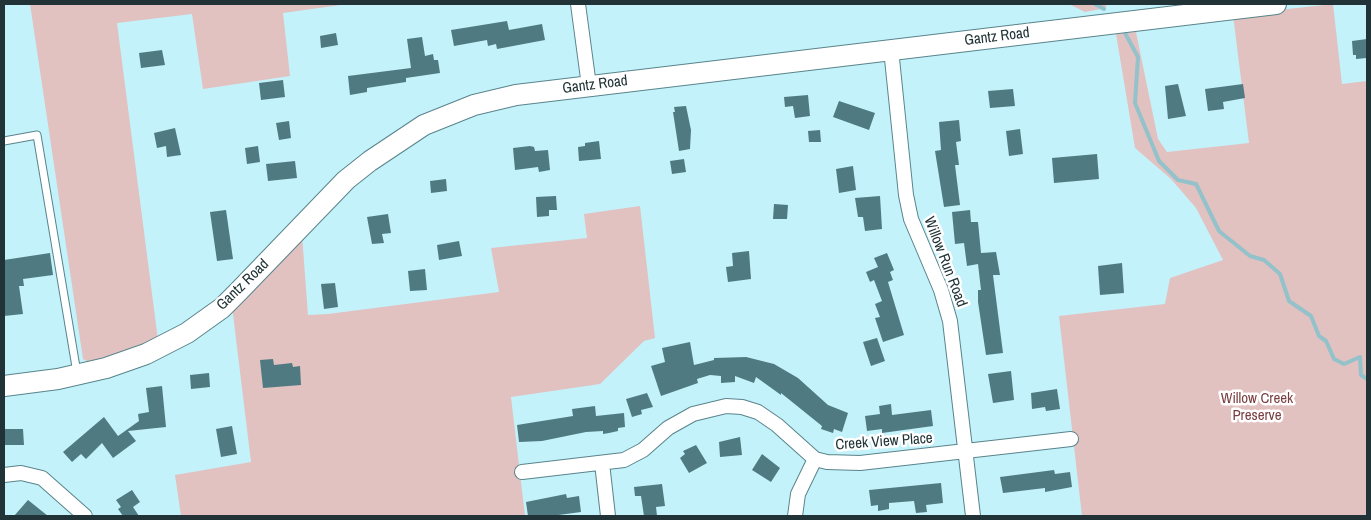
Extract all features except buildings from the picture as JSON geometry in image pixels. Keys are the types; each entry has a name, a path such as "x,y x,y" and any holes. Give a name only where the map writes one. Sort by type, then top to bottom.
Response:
{"main road":[{"name":"Gantz Road","path":"4,386 77,376 120,364 146,354 204,321 238,292 346,180 382,152 424,124 448,113 495,99 589,86 1276,4"}],"street":[{"path":"578,4 589,86"},
{"name":"Willow Run Road","path":"890,49 906,195 911,219 941,290 950,321 972,516"},
{"name":"Creek View Place","path":"522,472 624,460 643,450 668,428 693,414 726,406 742,407 758,412 777,425 815,459 827,462 860,463 1070,439"},
{"path":"795,516 798,494 815,459"},
{"path":"602,464 608,516"},
{"path":"4,475 21,473 42,478 85,516"}],"lane":[{"path":"4,141 37,135 77,376"}],"green space":[{"path":"30,4 348,4 283,13 290,76 203,89 192,14 117,23 158,340 92,364 83,359"},
{"path":"1069,4 1106,4 1106,8 1085,12"},
{"name":"Willow Creek Preserve","path":"1333,4 1342,84 1367,81 1367,516 1082,516 1059,316 1165,304 1170,278 1223,260 1196,208 1171,179 1135,148 1116,34 1136,32 1158,139 1167,152 1249,143 1233,15"},
{"path":"640,206 655,338 644,341 600,384 511,397 525,516 181,516 175,475 251,462 232,306 302,235 308,315 328,314 499,292 491,248 587,238 584,214"}],"waterway":[{"path":"1095,4 1104,9"},
{"path":"1125,33 1138,57 1135,103 1159,161 1178,180 1196,184 1219,231 1250,256 1264,260 1280,274 1289,301 1311,316 1319,336 1326,341 1334,359 1344,364 1360,357 1361,375 1367,379"}]}
